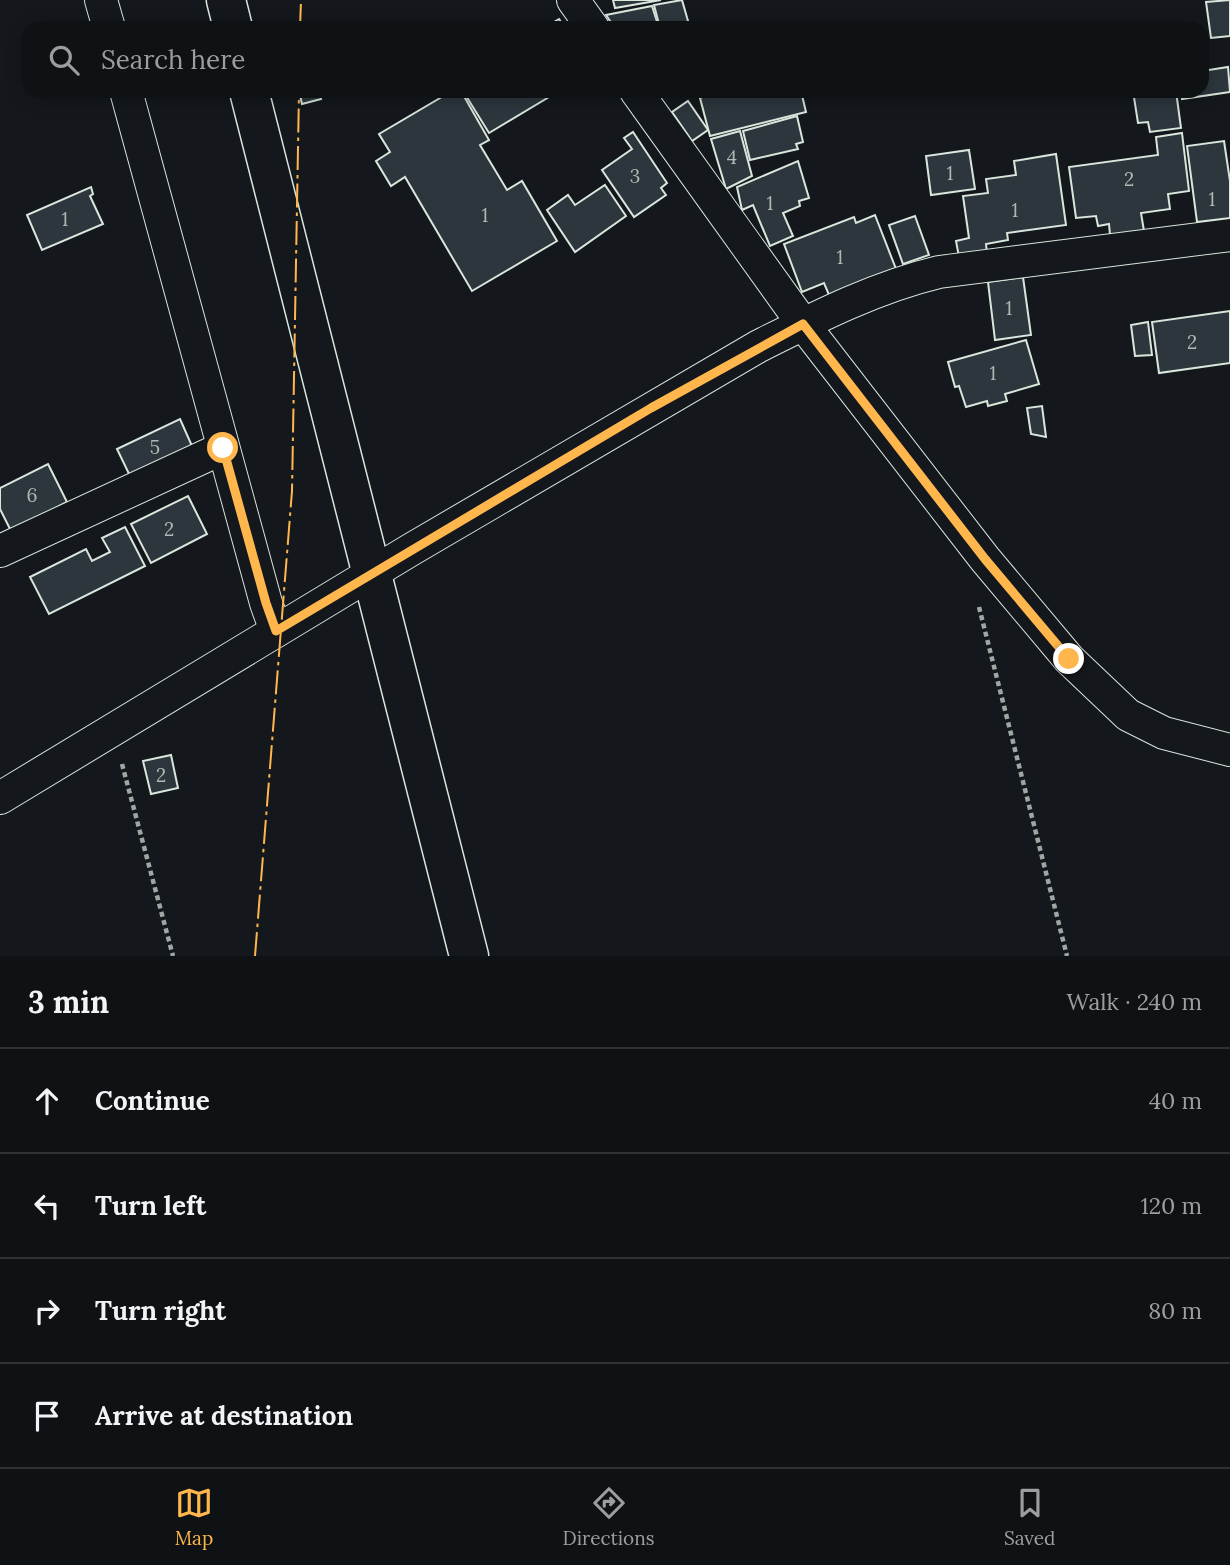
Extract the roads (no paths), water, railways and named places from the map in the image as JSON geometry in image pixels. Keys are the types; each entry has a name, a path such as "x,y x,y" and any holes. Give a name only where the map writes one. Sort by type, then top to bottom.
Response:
{"street":[{"path":"101,0 107,21"},
{"path":"226,0 231,21"},
{"path":"573,0 588,21"},
{"path":"128,98 266,603 276,631"},
{"path":"251,98 469,956"},
{"path":"641,98 803,324 985,559 1069,659 1128,715 1164,733 1230,750"},
{"path":"0,798 372,573 687,388 803,324 908,279 939,272 1230,235"},
{"path":"0,551 223,448"}]}
